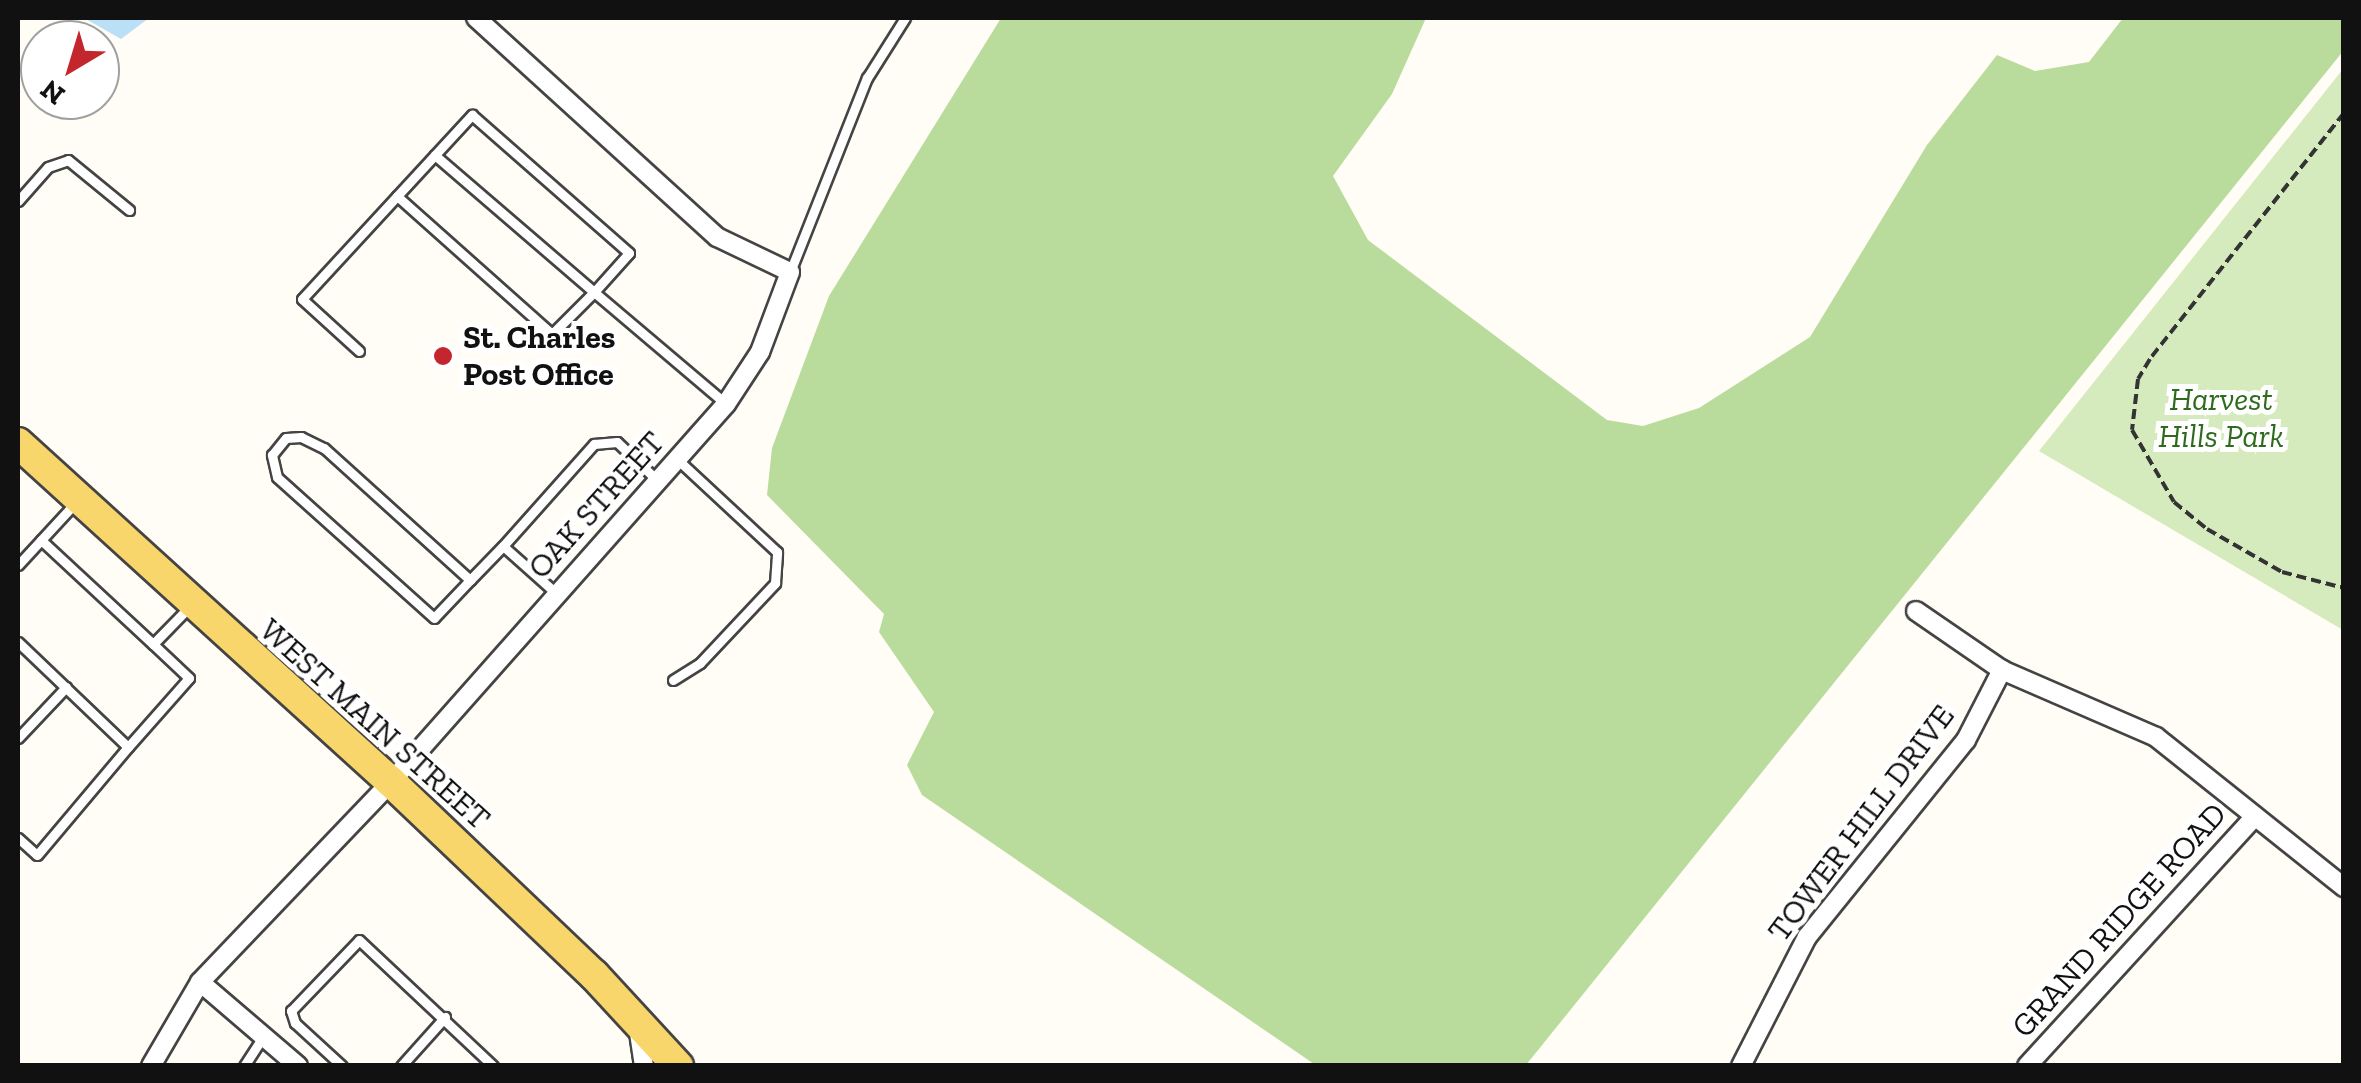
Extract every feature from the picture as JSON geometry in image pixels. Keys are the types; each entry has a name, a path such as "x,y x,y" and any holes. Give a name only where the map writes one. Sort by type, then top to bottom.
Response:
{"main road":[{"name":"WEST MAIN STREET","path":"18,442 191,605 390,782 637,1021 678,1066"}],"street":[{"path":"482,20 717,237 790,272"},
{"name":"OAK STREET","path":"150,1066 200,982 390,782 726,404 760,352 790,272"},
{"path":"1916,610 2002,670 2156,737 2344,887"},
{"name":"TOWER HILL DRIVE","path":"1741,1066 1807,937 1966,740 2002,670"},
{"name":"GRAND RIDGE ROAD","path":"2027,1066 2255,816"},
{"path":"200,982 298,1066"},
{"path":"637,1021 644,1066"}],"lane":[{"path":"790,272 867,78 905,18"},
{"path":"359,351 302,299 435,154 472,115 629,253 552,334 397,196"},
{"path":"435,154 726,404"},
{"path":"18,200 48,167 68,160 129,210"},
{"path":"470,580 324,448 302,437 286,438 272,455 276,477 434,618 504,546 594,444 616,442 658,480"},
{"path":"673,680 700,663 776,582 777,552 677,459"},
{"path":"18,565 78,499"},
{"path":"18,838 37,855 189,678 41,540"},
{"path":"504,546 557,594"},
{"path":"153,644 191,605"},
{"path":"18,642 128,747"},
{"path":"18,738 66,687"},
{"path":"342,1066 295,1023 291,1011 359,940 493,1066"},
{"path":"401,1066 445,1017"},
{"path":"244,1066 265,1035"}],"path":[{"path":"2344,114 2150,359 2138,379 2132,430 2174,502 2206,529 2282,572 2344,588"}],"green space":[{"path":"1001,18 1426,18 1392,94 1333,176 1368,240 1607,420 1643,426 1699,408 1810,337 1927,145 1997,55 2035,71 2089,62 2123,18 2343,18 2344,50 1526,1065 1317,1066 922,795 907,765 934,712 879,632 884,614 767,495 772,448 829,296"},
{"name":"Harvest Hills Park","path":"2343,69 2343,630 2039,451"}],"water":[{"path":"84,18 149,18 121,39 120,20"}],"place":[{"name":"St. Charles Post Office","path":"443,356"}]}
